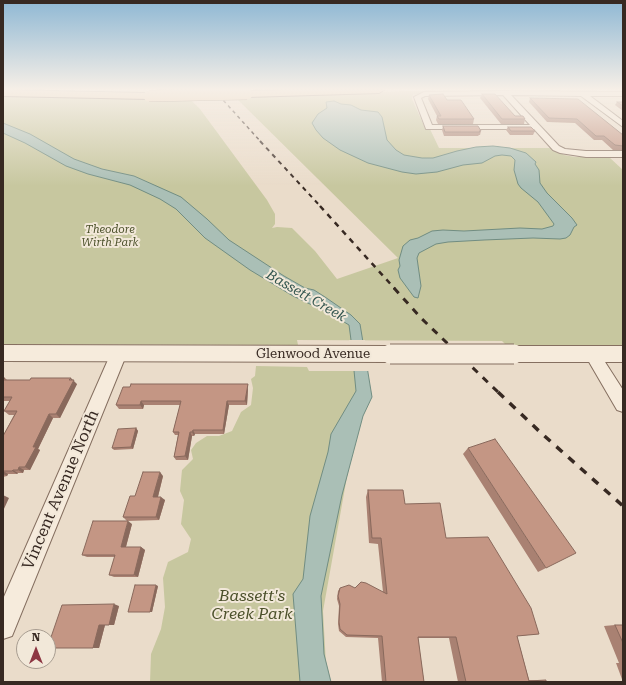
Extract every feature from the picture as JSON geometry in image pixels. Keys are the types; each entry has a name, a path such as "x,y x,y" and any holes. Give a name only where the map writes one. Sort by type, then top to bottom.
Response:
{"street":[{"path":"427,122 429,126 536,127"},
{"path":"531,122 556,148 563,152 573,154 623,154"},
{"name":"Glenwood Avenue","path":"3,353 623,354"},
{"name":"Vincent Avenue North","path":"3,627 119,353"},
{"path":"593,355 623,405"}],"green space":[{"name":"Theodore Wirth Park","path":"3,122 210,122 267,200 275,214 275,224 272,228 292,228 315,251 337,279 398,258 260,122 422,122 425,128 430,129 439,148 552,148 564,155 575,157 609,157 623,170 623,345 506,345 502,341 297,340 298,345 3,344"},
{"name":"Bassett's Creek Park","path":"256,366 307,367 309,371 364,371 368,396 348,471 323,611 327,682 150,682 151,654 161,629 165,607 163,578 168,562 188,552 191,539 181,524 184,500 180,491 182,470 193,459 191,450 196,443 207,436 219,436 232,431 241,412 251,405 253,388 251,379 255,376"}],"water":[{"path":"383,122 387,140 396,150 404,155 422,158 433,158 476,147 493,146 510,148 526,153 536,162 535,164 539,170 540,183 547,193 577,225 574,227 570,235 566,238 560,239 533,238 448,242 436,244 419,253 417,258 421,286 418,298 414,297 400,278 398,270 403,246 410,240 432,231 520,228 542,229 553,226 554,224 538,202 518,184 514,170 515,160 511,156 495,156 482,163 463,165 437,172 416,174 402,172 368,163 340,150 323,138 312,123"},
{"name":"Bassett Creek","path":"3,123 30,134 74,159 102,169 134,176 181,197 229,240 284,276 305,288 314,290 325,297 351,315 360,324 372,397 363,416 342,495 321,596 324,654 331,682 300,682 293,594 303,579 310,516 328,452 331,434 356,391 349,325 331,314 293,296 250,270 205,238 176,209 160,199 130,185 88,174 66,166 25,143 3,133"}],"pier":[{"path":"349,340 365,340 369,371 352,371"}],"building":[{"path":"580,122 607,122 623,135 623,146 615,145 604,136 596,136"},
{"path":"443,126 478,126 481,131 445,132"},
{"path":"508,127 531,127 535,131 511,131"},
{"path":"71,378 69,380 74,380 56,414 49,414 33,447 36,447 25,467 19,467 18,470 12,471 3,471 3,436 17,411 4,411 12,397 3,397 3,380"},
{"path":"131,384 248,384 245,401 227,401 223,430 193,430 190,432 185,456 174,457 179,432 173,432 181,401 141,401 140,405 116,405 123,387 130,387"},
{"path":"136,428 131,447 112,448 118,429"},
{"path":"495,439 576,553 546,568 468,448"},
{"path":"143,472 160,472 153,497 161,497 156,517 123,517 130,496 135,496"},
{"path":"368,490 403,490 405,504 440,503 446,538 488,537 531,608 539,634 517,636 529,681 546,680 546,682 466,682 456,637 418,637 424,682 386,682 382,636 347,635 340,629 339,622 340,604 338,596 340,588 349,585 355,588 361,582 387,594 381,538 372,538"},
{"path":"93,521 128,521 121,547 141,547 134,575 109,575 115,555 82,555"},
{"path":"135,585 156,585 150,612 128,612"},
{"path":"114,604 109,625 99,625 93,648 56,648 56,629 54,629 62,605"},
{"path":"615,625 623,625 623,643"}],"railway":[{"path":"243,122 261,142"},
{"path":"260,141 321,207"},
{"path":"320,206 395,289"},
{"path":"394,288 421,318 499,393"},
{"path":"498,392 540,432 623,506"}]}
